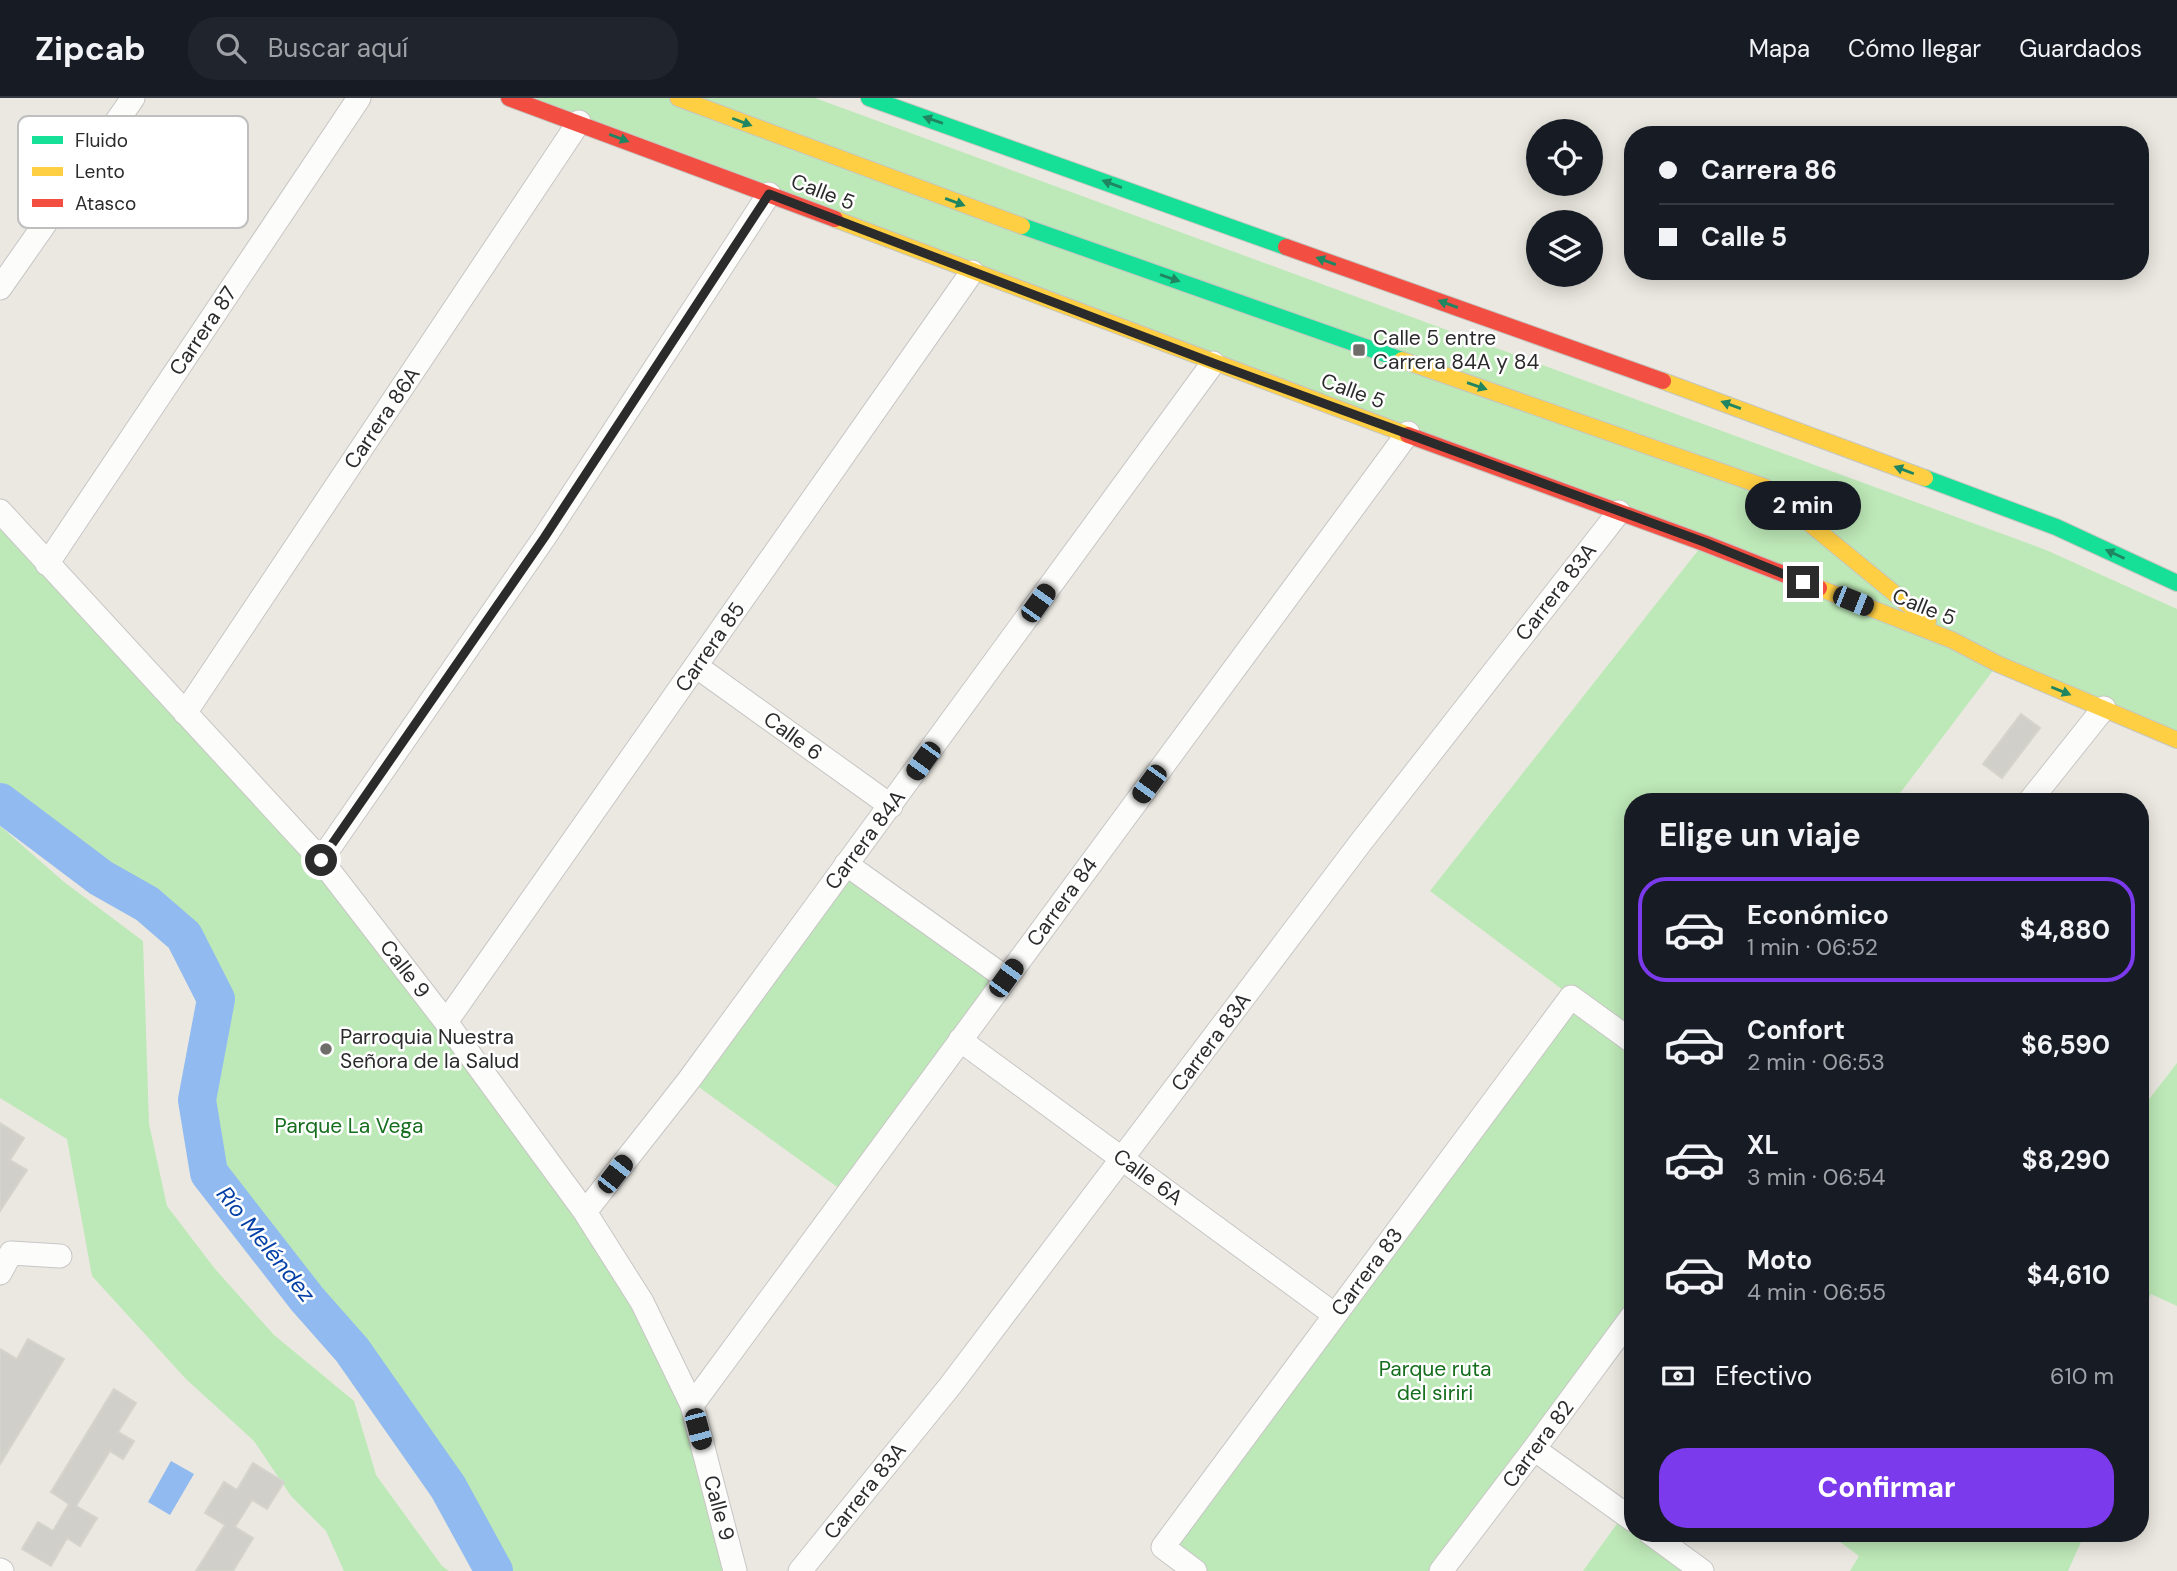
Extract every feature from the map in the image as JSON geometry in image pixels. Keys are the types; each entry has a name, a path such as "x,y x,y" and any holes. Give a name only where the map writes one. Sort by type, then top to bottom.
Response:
{"main road":[{"name":"Calle 5","path":"509,98 579,122 1213,363 1704,542 1952,640 1998,664 2177,740"},
{"path":"678,98 962,205 1765,488 1952,640"},
{"path":"869,98 1774,421 2056,527 2177,583"}],"street":[{"path":"120,116 133,98"},
{"name":"Carrera 87","path":"47,564 359,98"},
{"name":"Carrera 86A","path":"185,713 579,122"},
{"path":"321,860 544,538 769,194"},
{"path":"0,288 42,228"},
{"name":"Carrera 85","path":"446,1022 972,272"},
{"name":"Carrera 84A","path":"585,1212 689,1080 1213,363"},
{"name":"Carrera 84","path":"691,1405 1408,433"},
{"name":"Calle 9","path":"0,511 321,860 446,1022 585,1212 642,1302 691,1405 736,1571"},
{"name":"Carrera 83A","path":"800,1571 950,1386 1361,842 1619,512"},
{"name":"Calle 6","path":"696,666 891,806"},
{"path":"2036,793 2104,708"},
{"path":"846,864 1006,978"},
{"name":"Carrera 83","path":"1195,1571 1163,1547 1571,997 1624,1035"},
{"name":"Calle 6A","path":"960,1040 1335,1315"},
{"path":"0,1273 11,1253 60,1256"},
{"name":"Carrera 82","path":"1441,1571 1624,1327"},
{"path":"1534,1449 1624,1514"},
{"path":"1662,1542 1702,1571"}],"green space":[{"name":"Parque ruta del siriri","path":"509,98 815,98 2046,550 2177,609 2177,740 1998,664 1900,793 1624,793 1624,1327 1441,1571 1195,1571 1163,1547 1567,993 1430,891 1704,543"},
{"name":"Parque La Vega","path":"0,511 321,860 585,1212 692,1405 735,1571 494,1571 448,1487 352,1350 307,1299 209,1173 197,1100 216,999 184,936 147,904 101,878 0,802"},
{"path":"0,826 64,882 143,941 149,1124 167,1206 215,1269 274,1335 354,1401 376,1475 442,1566 449,1571 344,1571 326,1531 291,1496 254,1441 186,1379 92,1276 67,1139 0,1098"},
{"path":"846,864 1006,978 847,1194 689,1080"},
{"path":"2177,1063 2177,1306 2151,1294 2149,1298 2149,1099"},
{"path":"1624,1514 1624,1542 1662,1542 1702,1571 1583,1571"},
{"path":"1840,1542 2081,1542 2068,1571 1850,1571 1859,1556"}],"water":[{"path":"171,1461 194,1474 170,1515 148,1502"}],"building":[{"path":"2021,714 2040,728 2002,778 1983,764"},
{"path":"0,1123 24,1138 10,1160 27,1170 0,1211"},
{"path":"28,1339 64,1359 0,1464 0,1349 17,1359"},
{"path":"114,1389 136,1403 118,1432 134,1441 123,1459 110,1451 76,1506 97,1518 80,1546 67,1538 51,1566 22,1549 38,1522 53,1531 69,1504 51,1492"},
{"path":"253,1463 284,1482 267,1509 252,1500 235,1527 253,1538 233,1571 196,1571 225,1525 205,1513 224,1482 237,1490"}],"waterway":[{"name":"Río Meléndez","path":"0,802 101,878 147,904 184,936 216,999 197,1100 209,1173 307,1299 352,1350 448,1487 494,1571"}],"traffic: fast":[{"path":"869,98 1286,247"},
{"path":"1022,226 1402,360"},
{"path":"1925,478 2056,527 2177,583"}],"traffic: slow":[{"path":"678,98 1022,226"},
{"path":"835,219 1408,435"},
{"path":"1402,360 1765,487 1928,621"},
{"path":"1663,381 1925,478"},
{"path":"1819,588 1952,640 1998,664 2177,740"}],"traffic: jam":[{"path":"509,98 835,219"},
{"path":"1286,247 1663,381"},
{"path":"1408,435 1819,588"}],"place":[{"name":"Calle 5 entre Carrera 84A y 84","path":"1359,350"},
{"name":"Parroquia Nuestra Señora de la Salud","path":"326,1049"}],"route":[{"path":"321,860 544,538 769,194 1213,363 1704,542 1803,582"}]}
